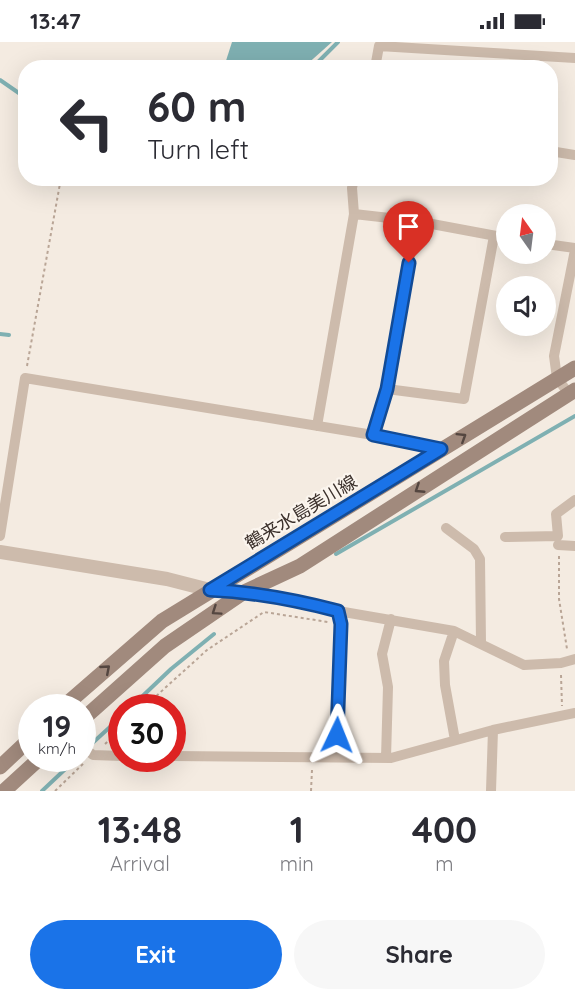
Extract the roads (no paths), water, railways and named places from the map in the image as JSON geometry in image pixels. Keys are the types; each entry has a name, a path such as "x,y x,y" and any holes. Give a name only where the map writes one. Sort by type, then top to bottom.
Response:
{"main road":[{"name":"鶴来水島美川線","path":"78,694 162,621 575,368"},
{"path":"96,708 165,646 244,591 300,566 572,392"},
{"path":"0,767 18,750"},
{"path":"4,791 25,772"}],"street":[{"path":"376,60 379,46 575,58"},
{"path":"558,152 575,155"},
{"path":"317,426 354,214 352,186"},
{"path":"354,214 416,221 494,236 464,399 387,389"},
{"path":"373,435 387,389 416,221"},
{"path":"556,246 575,249 554,356 557,378 572,392"},
{"path":"0,536 25,378 373,435 441,449"},
{"path":"505,537 558,536 556,514 575,500"},
{"path":"446,528 474,549 480,559 481,643"},
{"path":"558,545 575,546"},
{"path":"0,552 167,579 210,590 244,591 295,600 338,611 454,631 524,665 568,661"},
{"path":"336,757 341,624 338,611"},
{"path":"386,758 388,687 382,654 391,619"},
{"path":"454,631 444,661 445,685 455,740"},
{"path":"186,756 386,758 493,730 575,713"},
{"path":"492,791 493,730"}],"water":[{"path":"232,42 332,42 312,60 226,60"}],"waterway":[{"path":"320,60 338,42"},
{"path":"0,80 18,92"},
{"path":"0,334 9,335"},
{"path":"336,554 575,416"},
{"path":"145,694 214,634"},
{"path":"96,740 108,729"},
{"path":"42,791 62,772"}]}
